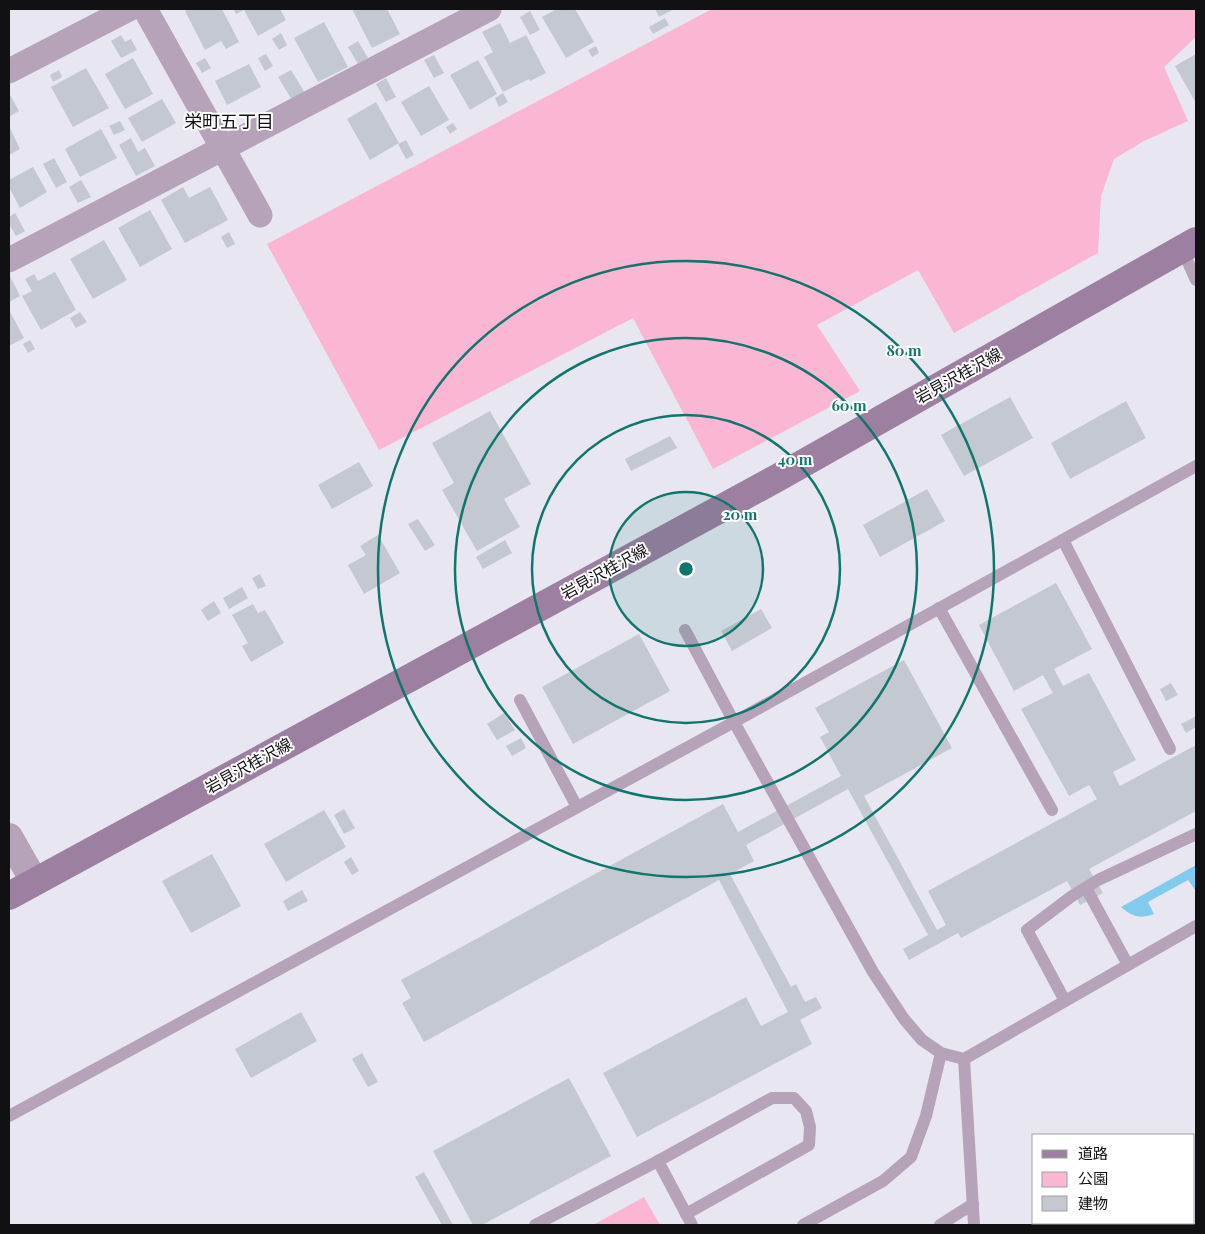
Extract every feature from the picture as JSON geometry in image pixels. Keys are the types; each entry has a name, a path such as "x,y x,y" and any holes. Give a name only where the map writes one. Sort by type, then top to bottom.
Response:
{"main road":[{"name":"岩見沢桂沢線","path":"9,896 779,476 1189,245"}],"street":[{"path":"9,71 129,9"},
{"path":"145,9 260,215"},
{"path":"9,260 489,9"},
{"path":"9,836 34,881"}],"lane":[{"path":"1189,245 1196,280"},
{"path":"9,1116 734,722 1196,466"},
{"path":"1063,540 1170,749"},
{"path":"939,608 1052,810"},
{"path":"685,630 873,972 904,1019 922,1040 941,1052 964,1059 1196,926"},
{"path":"520,700 577,807"},
{"path":"1065,1001 1027,930 1072,896 1098,880 1196,834"},
{"path":"1086,888 1128,965"},
{"path":"803,1225 882,1182 911,1157 926,1116 941,1052"},
{"path":"964,1059 974,1225"},
{"path":"535,1225 658,1161 772,1098 794,1098 806,1110 810,1127 809,1145 689,1220 658,1161"},
{"path":"940,1225 973,1204"}],"green space":[{"path":"712,9 1196,9 1196,37 1164,67 1188,121 1144,141 1114,159 1101,196 1098,253 954,333 918,270 817,325 860,391 713,469 633,318 379,450 267,244"},
{"path":"644,1197 660,1225 593,1225"}],"water":[{"path":"1196,865 1196,891 1188,880 1148,902 1154,914 1149,916 1136,916 1121,907"}],"building":[{"path":"189,9 222,9 239,42 226,49 221,41 205,50 185,11"},
{"path":"233,9 280,9 286,20 258,36 244,10 236,14"},
{"path":"352,9 387,9 400,34 372,48"},
{"path":"557,9 575,9 594,42 566,58 542,17"},
{"path":"655,9 674,9 659,17"},
{"path":"530,11 540,30 530,35 520,17"},
{"path":"665,18 669,25 653,34 649,27"},
{"path":"324,22 348,67 318,82 294,38"},
{"path":"500,23 510,43 526,35 546,73 503,92 484,57 493,52 482,32"},
{"path":"281,33 287,45 279,50 272,39"},
{"path":"121,35 125,42 131,39 137,50 121,58 111,41"},
{"path":"358,41 368,58 358,64 348,47"},
{"path":"596,46 599,53 592,57 588,50"},
{"path":"266,54 273,66 265,71 258,58"},
{"path":"1196,54 1196,103 1175,66"},
{"path":"434,55 444,73 434,78 424,60"},
{"path":"133,58 153,94 125,109 105,74"},
{"path":"205,58 211,68 202,73 196,63"},
{"path":"478,60 497,94 470,110 450,75"},
{"path":"249,64 261,87 227,105 215,81"},
{"path":"86,68 109,108 73,127 51,87"},
{"path":"59,70 62,77 53,82 50,75"},
{"path":"291,70 305,93 292,100 278,77"},
{"path":"386,78 396,97 386,102 376,84"},
{"path":"429,86 449,120 421,136 401,102"},
{"path":"9,93 19,111 9,117"},
{"path":"503,93 508,102 499,107 495,98"},
{"path":"162,99 176,123 142,142 128,118"},
{"path":"376,102 399,143 370,160 347,119"},
{"path":"120,121 125,130 114,135 109,126"},
{"path":"453,123 457,129 450,134 446,127"},
{"path":"9,126 20,149 9,155"},
{"path":"101,129 117,158 80,177 65,149"},
{"path":"131,138 138,152 145,148 155,166 136,176 119,145"},
{"path":"406,140 414,155 406,159 398,144"},
{"path":"54,158 67,182 56,188 43,164"},
{"path":"33,167 47,192 20,208 9,187 9,180"},
{"path":"81,180 91,197 78,203 69,187"},
{"path":"183,187 189,198 210,187 228,220 185,243 161,200"},
{"path":"150,210 172,249 140,267 118,228"},
{"path":"15,213 25,231 16,236 9,224 9,217"},
{"path":"229,232 235,244 227,248 221,237"},
{"path":"104,240 127,280 93,299 70,259"},
{"path":"55,272 76,310 41,330 22,296 32,291 25,279 34,274 38,281"},
{"path":"9,274 20,296 9,302"},
{"path":"9,310 24,338 9,346"},
{"path":"80,312 87,322 76,328 70,318"},
{"path":"30,340 35,349 28,353 23,344"},
{"path":"1010,397 1033,438 964,476 941,435"},
{"path":"1126,401 1146,438 1070,479 1051,443"},
{"path":"490,411 531,484 504,499 520,527 477,551 442,490 454,483 432,443"},
{"path":"670,436 677,448 631,471 625,459"},
{"path":"359,462 373,486 332,509 318,485"},
{"path":"927,489 945,521 880,557 863,525"},
{"path":"418,519 435,545 425,551 408,524"},
{"path":"378,535 400,573 364,594 348,565 366,555 360,546"},
{"path":"505,540 512,553 483,569 476,557"},
{"path":"260,574 266,586 258,589 252,578"},
{"path":"1056,583 1092,649 1054,669 1063,686 1089,673 1136,760 1113,772 1120,786 1196,745 1196,811 1089,869 1103,893 1080,905 1067,881 961,938 958,933 909,960 903,949 928,935 848,789 746,845 754,861 730,874 791,987 796,984 805,1002 816,997 822,1008 800,1020 812,1044 637,1137 603,1073 746,997 761,1026 788,1012 719,880 424,1042 402,1003 411,998 401,980 723,804 738,832 841,776 820,737 829,732 815,708 904,660 952,748 864,796 937,930 946,925 928,891 1097,799 1089,785 1069,796 1021,709 1053,693 1043,675 1014,691 979,625"},
{"path":"242,587 248,598 229,609 223,598"},
{"path":"214,601 221,613 208,621 201,610"},
{"path":"253,604 258,613 265,610 284,643 251,662 242,646 248,643 232,615"},
{"path":"761,609 772,628 732,651 721,631"},
{"path":"639,634 670,691 573,744 542,687"},
{"path":"1171,683 1178,695 1166,701 1160,689"},
{"path":"504,713 515,730 497,740 487,724"},
{"path":"1196,716 1196,727 1186,733 1181,724"},
{"path":"521,738 526,748 512,756 506,746"},
{"path":"344,809 355,828 344,834 334,815"},
{"path":"324,810 346,847 286,882 264,844"},
{"path":"212,854 241,906 191,933 162,881"},
{"path":"351,857 359,871 352,875 344,862"},
{"path":"302,890 308,901 288,911 283,901"},
{"path":"301,1012 317,1041 251,1078 235,1049"},
{"path":"362,1053 378,1082 368,1087 352,1059"},
{"path":"569,1078 611,1156 482,1225 473,1225 433,1151"},
{"path":"424,1172 453,1225 442,1225 415,1177"}],"district":[{"name":"栄町五丁目","path":"229,121"}]}
